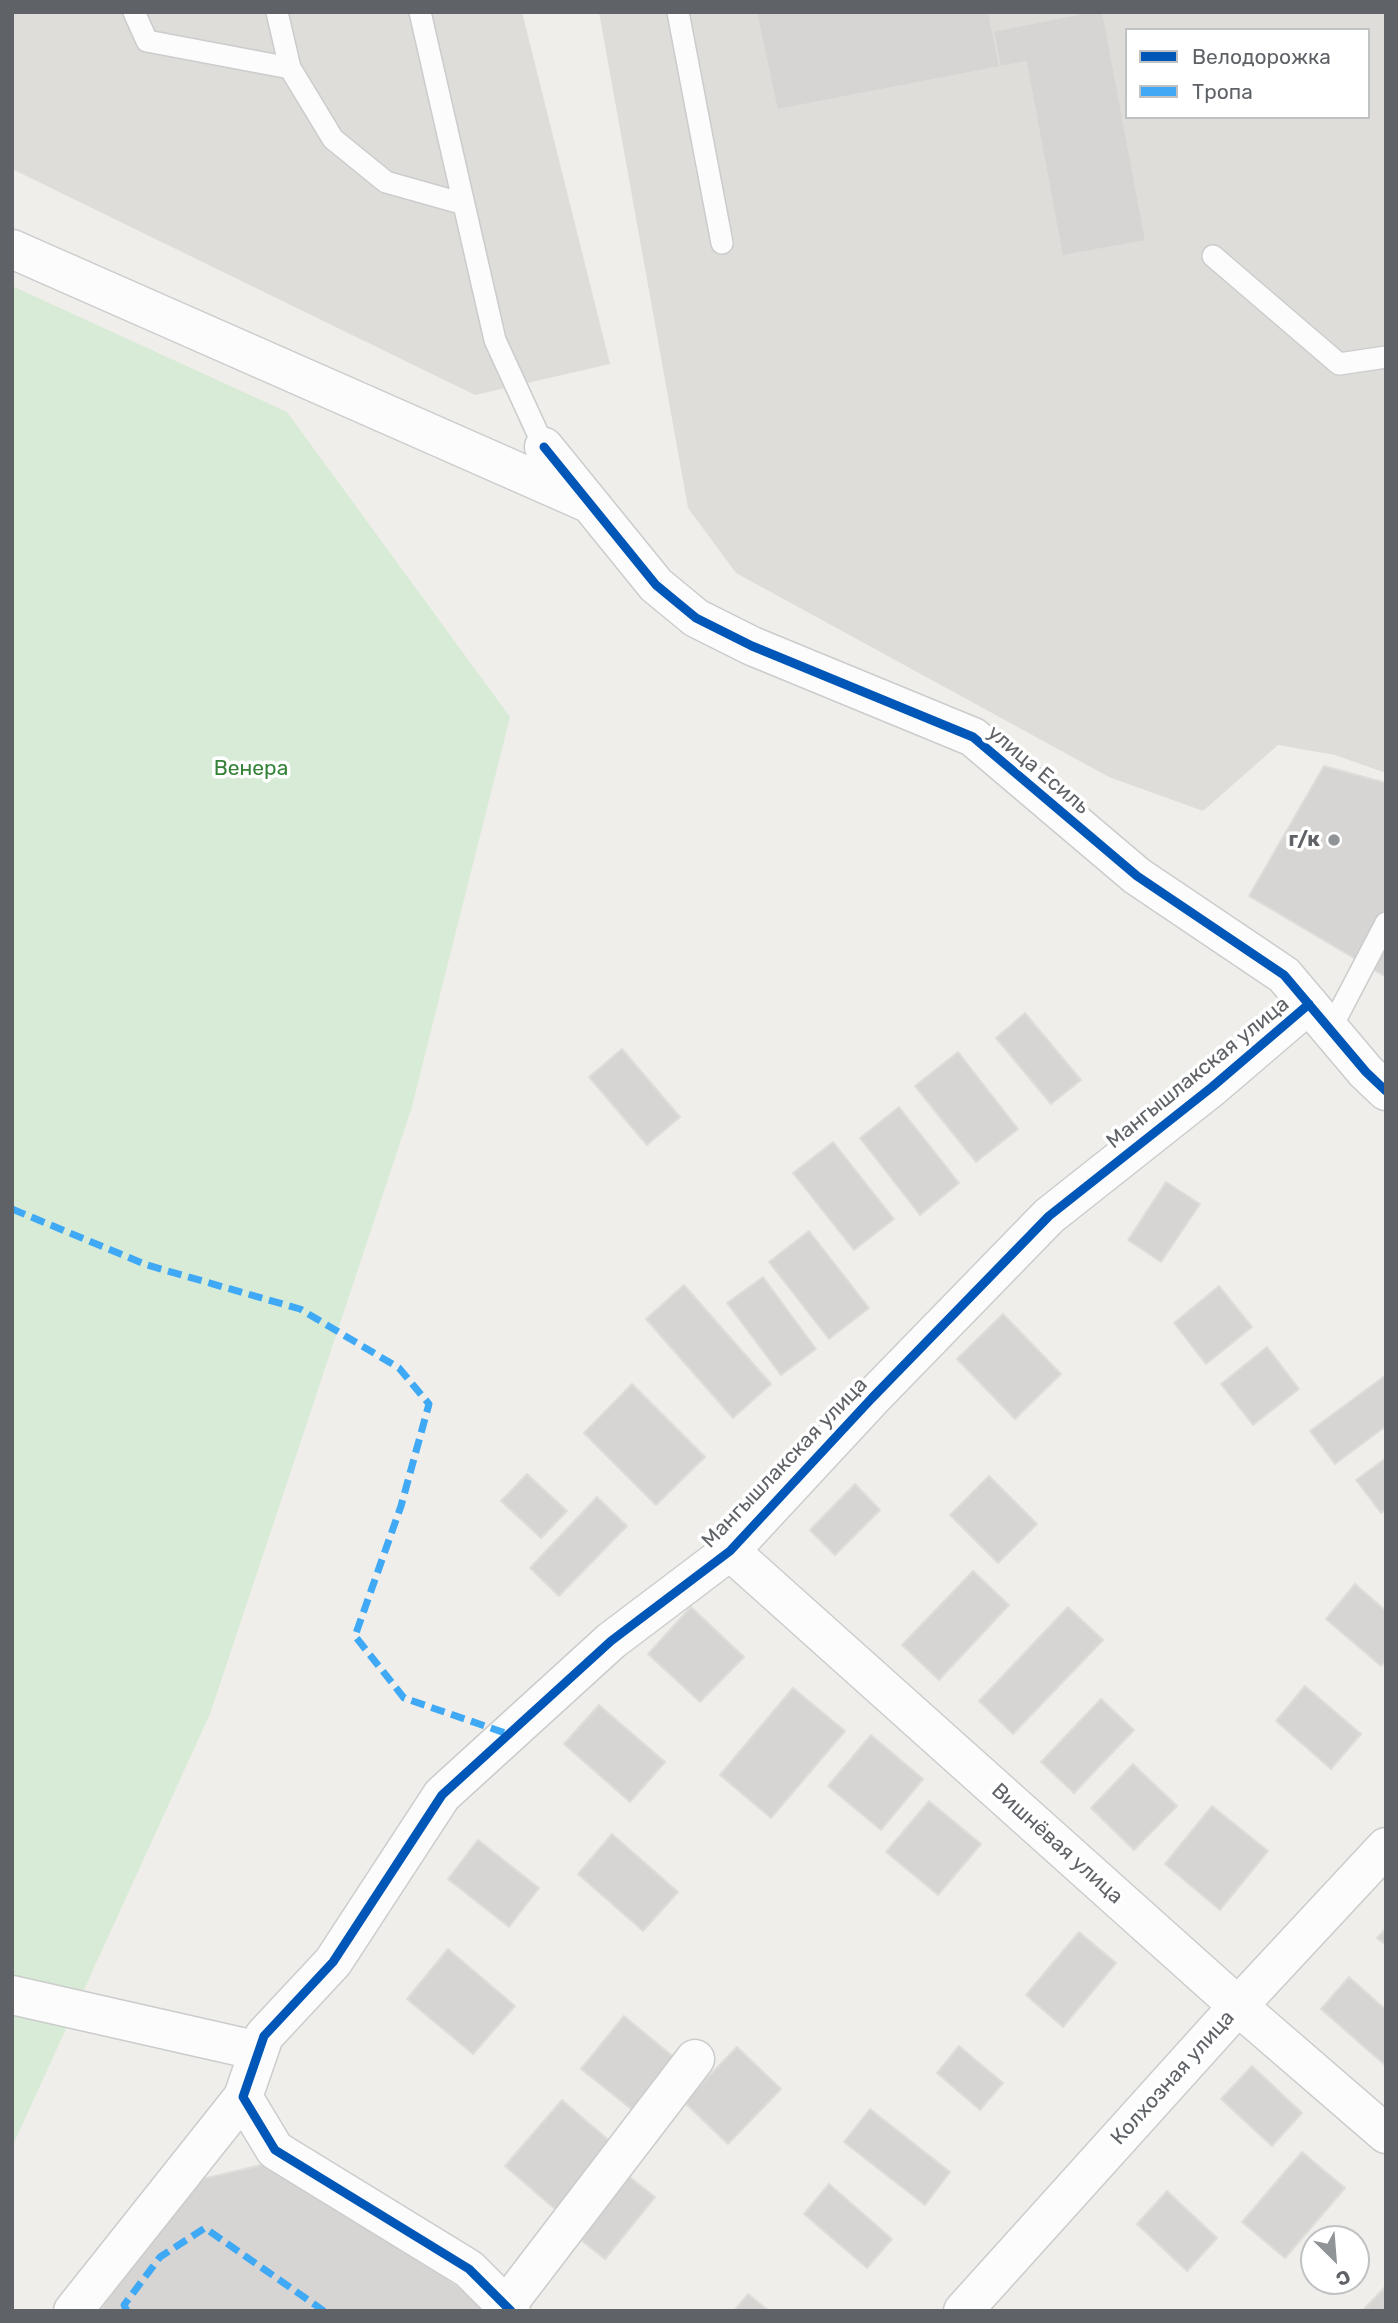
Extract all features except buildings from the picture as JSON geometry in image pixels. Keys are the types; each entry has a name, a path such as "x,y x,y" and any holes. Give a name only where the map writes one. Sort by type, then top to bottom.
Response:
{"street":[{"path":"12,250 591,504"},
{"name":"улица Есиль","path":"544,447 656,584 696,618 752,646 973,737 1137,876 1284,975 1366,1072 1386,1091"},
{"name":"Мангышлакская улица","path":"73,2311 243,2097 264,2036 333,1962 442,1794 611,1641 730,1551 872,1398 1049,1216 1212,1087 1320,1017"},
{"name":"Вишнёвая улица","path":"730,1551 1238,2006 1386,2134"},
{"name":"Колхозная улица","path":"962,2311 1386,1847"},
{"path":"12,1995 259,2051"},
{"path":"243,2097 275,2150 469,2269 508,2308 695,2059"}],"lane":[{"path":"134,12 147,41 290,68"},
{"path":"277,12 290,68 333,139 386,182 464,204"},
{"path":"420,12 495,340 544,447"},
{"path":"678,12 722,243"},
{"path":"1213,256 1339,364 1386,357"},
{"path":"1320,1017 1385,923"}],"shaded area":[{"path":"12,12 522,12 610,364 475,395 12,169"},
{"path":"599,12 1386,12 1386,773 1335,755 1278,745 1203,811 1109,777 736,573 688,508"}],"green space":[{"name":"Венера","path":"12,286 287,412 510,717 411,1110 210,1714 12,2147"}],"marked path":[{"path":"12,1209 147,1265 300,1309 399,1368 429,1404 401,1506 355,1636 404,1698 508,1734"},
{"path":"127,2311 124,2305 160,2257 205,2228 324,2311"}],"cycle path":[{"path":"544,447 656,585 696,618 752,646 973,737 1137,876 1284,975 1366,1072 1386,1091"},
{"path":"511,2311 469,2269 275,2150 243,2097 264,2036 333,1962 442,1795 611,1641 730,1551 872,1398 1049,1216 1212,1087 1309,1004"}],"place":[{"name":"г/к","path":"1334,840"}]}
